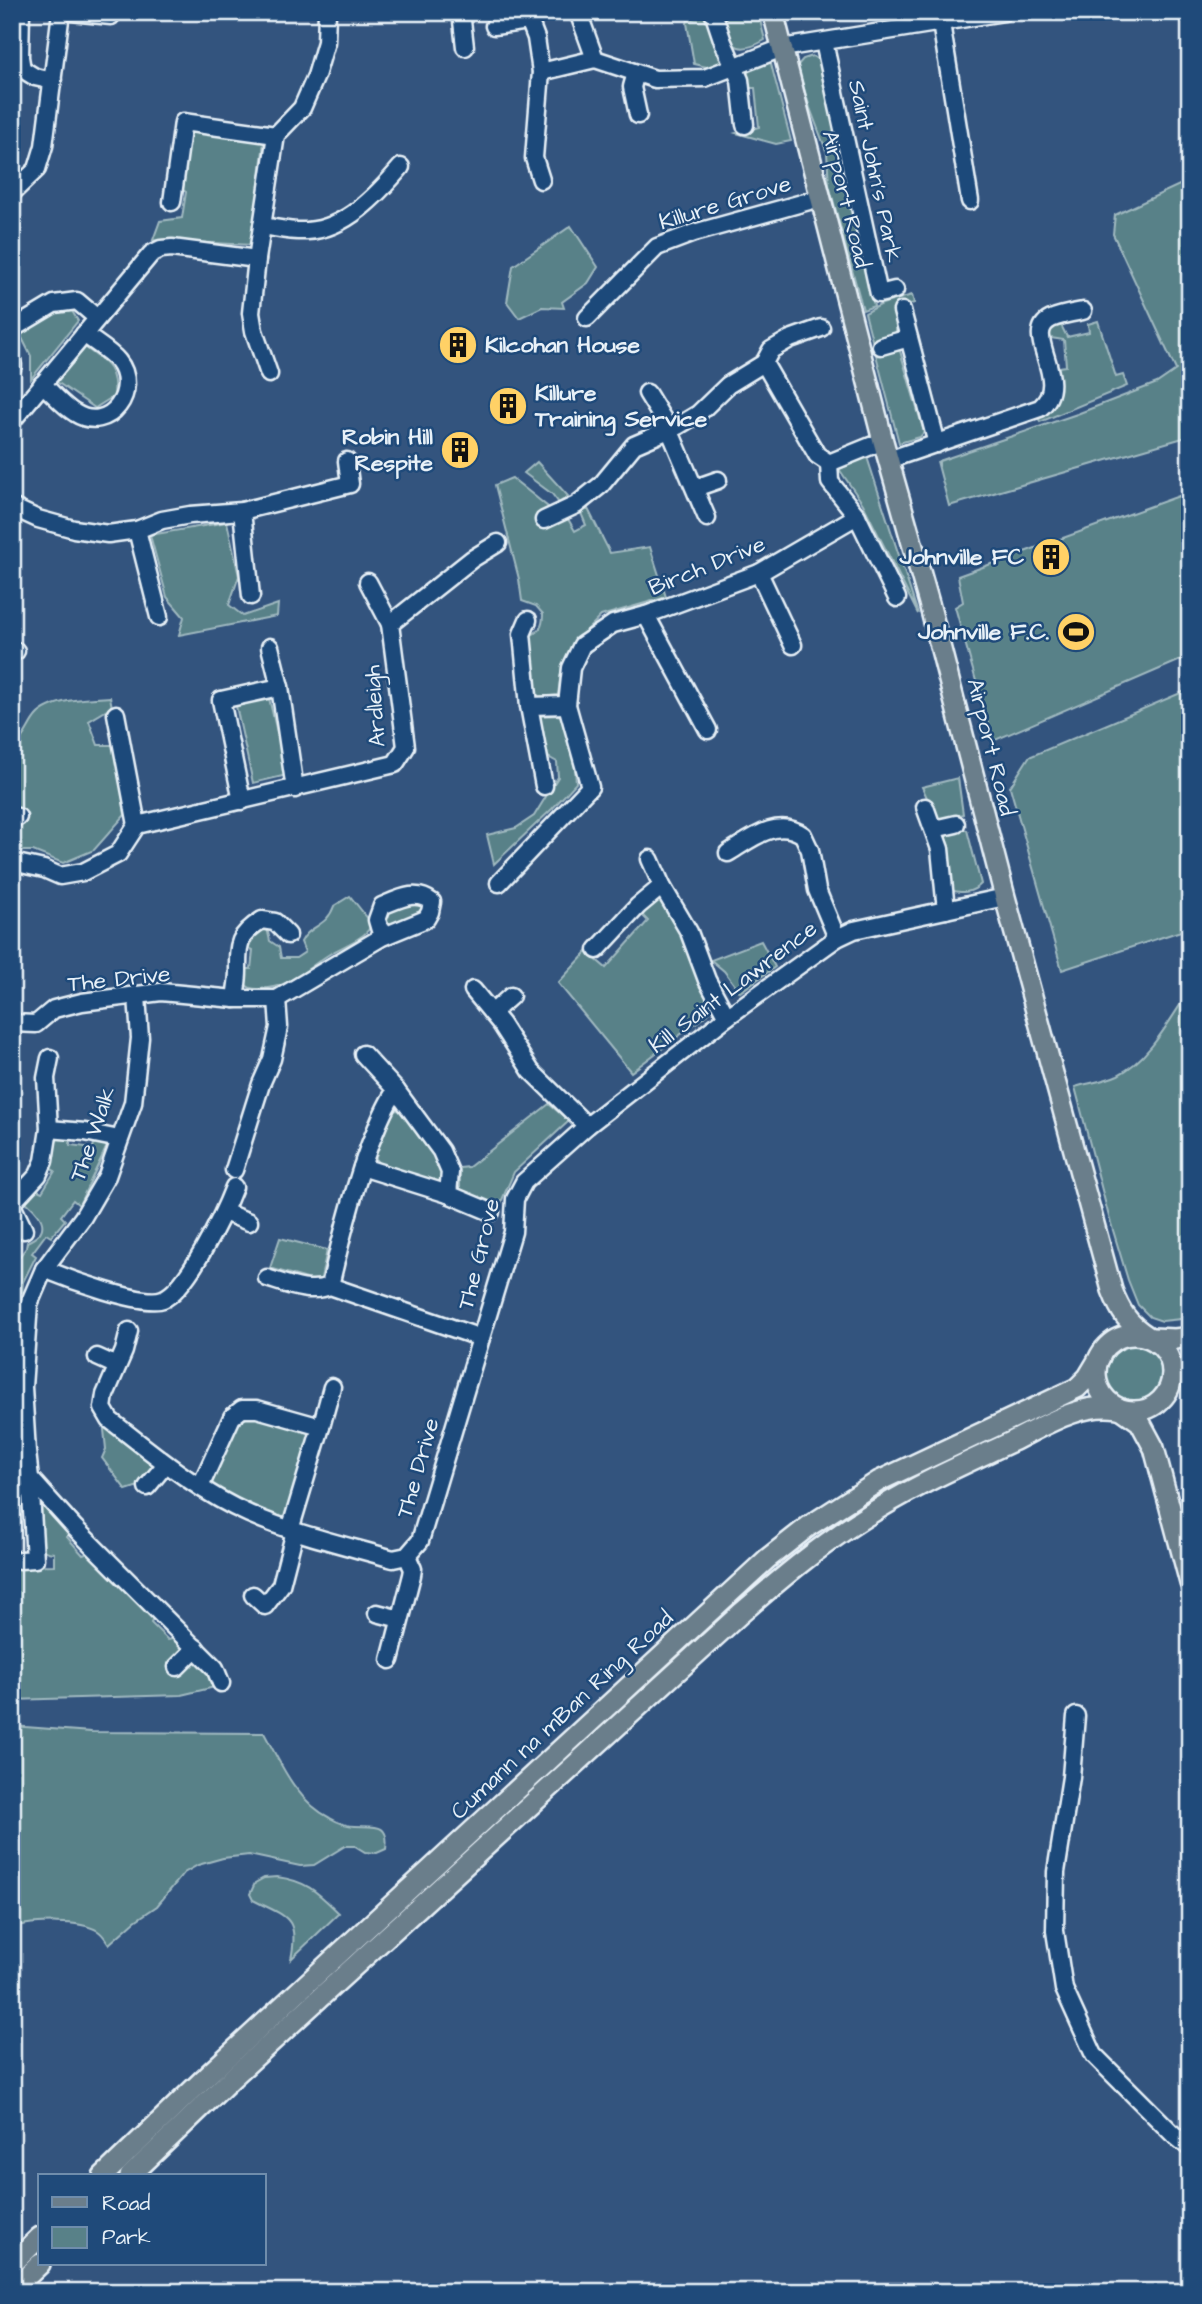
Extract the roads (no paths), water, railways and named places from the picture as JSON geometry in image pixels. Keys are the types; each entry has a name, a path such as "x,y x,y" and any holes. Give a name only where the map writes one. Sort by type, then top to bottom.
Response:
{"main road":[{"name":"Airport Road","path":"772,12 886,451 1112,1290 1127,1321 1150,1337"},
{"name":"Airport Road","path":"1101,1354 1111,1326 1112,1290"},
{"path":"1190,1337 1175,1339 1133,1334 1122,1336 1101,1354 1097,1368 1097,1384 1106,1399 1140,1422 1147,1432 1156,1455 1190,1583"},
{"path":"1150,1337 1170,1357 1173,1368 1156,1426 1156,1455"},
{"name":"Cumann na mBan Ring Road","path":"105,2174 211,2072 767,1559 809,1526 879,1481 1077,1388 1088,1377 1101,1354"},
{"path":"1120,1409 1137,1411 1156,1405 1177,1375 1190,1363"},
{"name":"Cumann na mBan Ring Road","path":"132,2174 233,2077 740,1614 800,1563 887,1503 973,1460 1073,1413 1098,1407 1120,1409"},
{"path":"12,2264 38,2239"},
{"path":"12,2291 38,2266"}],"street":[{"path":"21,12 22,69 35,77 53,81"},
{"path":"12,193 37,169 44,146 61,12"},
{"path":"71,12 111,16"},
{"path":"268,374 251,313 276,135 302,108 316,76 326,42 327,12"},
{"path":"461,12 465,47"},
{"path":"578,12 595,59"},
{"path":"713,12 740,80 745,125"},
{"path":"541,72 595,59 655,79 705,78 782,48 1004,12"},
{"path":"494,26 528,17 536,38 541,72 534,158 541,180"},
{"path":"941,23 970,201"},
{"name":"Saint John's Park","path":"824,42 879,294 895,290"},
{"path":"636,73 632,87 638,115"},
{"path":"172,202 183,122 276,135"},
{"path":"262,226 307,231 321,228 342,219 378,195 401,167"},
{"name":"Killure Grove","path":"587,318 657,247 694,233 820,198"},
{"path":"12,421 151,254 161,249 257,259"},
{"path":"12,333 14,328 54,304 77,302 97,318"},
{"path":"902,311 937,444"},
{"path":"764,363 817,455 829,463 937,444 1040,408 1049,401 1052,392 1052,381 1040,337 1042,326 1050,320 1083,311"},
{"path":"544,520 576,505 601,485 634,445 698,414 728,386 764,363 771,350 790,339 821,328"},
{"path":"42,384 75,413 94,420 113,414 122,401 125,381 119,362 84,334"},
{"path":"881,346 909,338"},
{"path":"647,393 669,429 707,518"},
{"path":"12,507 38,519 74,529 108,534 137,530 162,520 242,511 350,484 347,461"},
{"path":"829,463 830,482 857,516 897,598"},
{"path":"695,488 718,480"},
{"path":"242,511 251,596"},
{"name":"Birch Drive","path":"567,705 571,668 582,645 612,624 646,615 759,573 857,516"},
{"path":"137,530 159,617"},
{"path":"390,624 472,559 498,542"},
{"path":"759,573 793,645"},
{"name":"Ardleigh","path":"137,825 395,764 405,747 390,624 368,582"},
{"path":"646,615 708,730"},
{"path":"528,620 522,634 530,706 544,786"},
{"path":"270,647 280,687 295,789"},
{"path":"242,801 214,701 280,687"},
{"path":"499,883 590,787 567,705 530,706"},
{"path":"12,862 44,869 60,876 83,873 118,854 137,825 113,725"},
{"path":"925,807 942,858 946,910"},
{"path":"934,829 956,824"},
{"path":"728,853 770,829 787,827 803,835 810,850 817,890 836,938"},
{"path":"650,859 662,886 689,932 707,980 727,1017"},
{"path":"597,950 638,905 662,886"},
{"name":"Kill Saint Lawrence","path":"524,1182 587,1126 727,1017 836,938 854,930 1005,897"},
{"path":"235,999 238,946 249,928 262,920 275,922 288,935"},
{"path":"234,1170 261,1084 272,1059 279,1027 277,999 382,937"},
{"path":"473,990 492,1013 531,1072 587,1126"},
{"name":"The Drive","path":"12,1023 36,1024 54,1009 82,1002 161,992 235,999 277,999"},
{"name":"The Walk","path":"35,1559 23,1388 29,1304 44,1269 83,1217 107,1176 133,1103 140,1038 137,996"},
{"path":"492,1013 511,996"},
{"name":"The Grove","path":"363,1054 396,1090 440,1151 450,1172 448,1194"},
{"path":"24,1230 12,1204 38,1175 44,1161 49,1129 46,1078 50,1058"},
{"path":"330,1286 346,1216 362,1167 385,1105 396,1090"},
{"path":"49,1129 120,1139"},
{"name":"The Grove","path":"362,1167 448,1194 491,1212"},
{"name":"The Grove","path":"465,1389 513,1232 515,1199 524,1182"},
{"path":"44,1269 78,1283 152,1301 165,1299 197,1261 224,1212 234,1187"},
{"path":"224,1212 249,1222"},
{"name":"The Grove","path":"267,1278 317,1291 330,1286 481,1338"},
{"path":"129,1331 105,1395 103,1408 110,1420 166,1464 247,1513 292,1531 393,1559 407,1556 412,1575 390,1660"},
{"path":"97,1357 117,1366"},
{"path":"264,1606 281,1585 292,1531 332,1387"},
{"name":"The Drive","path":"407,1556 421,1541 465,1389"},
{"path":"200,1487 232,1417 242,1409 257,1409 321,1427"},
{"path":"147,1487 166,1464"},
{"path":"30,1478 75,1528 215,1668 221,1683"},
{"path":"377,1613 400,1619"},
{"path":"177,1667 196,1648"},
{"path":"1076,1716 1071,1777 1056,1872 1055,1931 1064,1989 1094,2055 1190,2148"}],"place":[{"name":"Kilcohan House","path":"458,345"},
{"name":"Killure Training Service","path":"508,406"},
{"name":"Robin Hill Respite","path":"460,450"},
{"name":"Johnville FC","path":"1051,557"},
{"name":"Johnville F.C.","path":"1076,632"}]}
